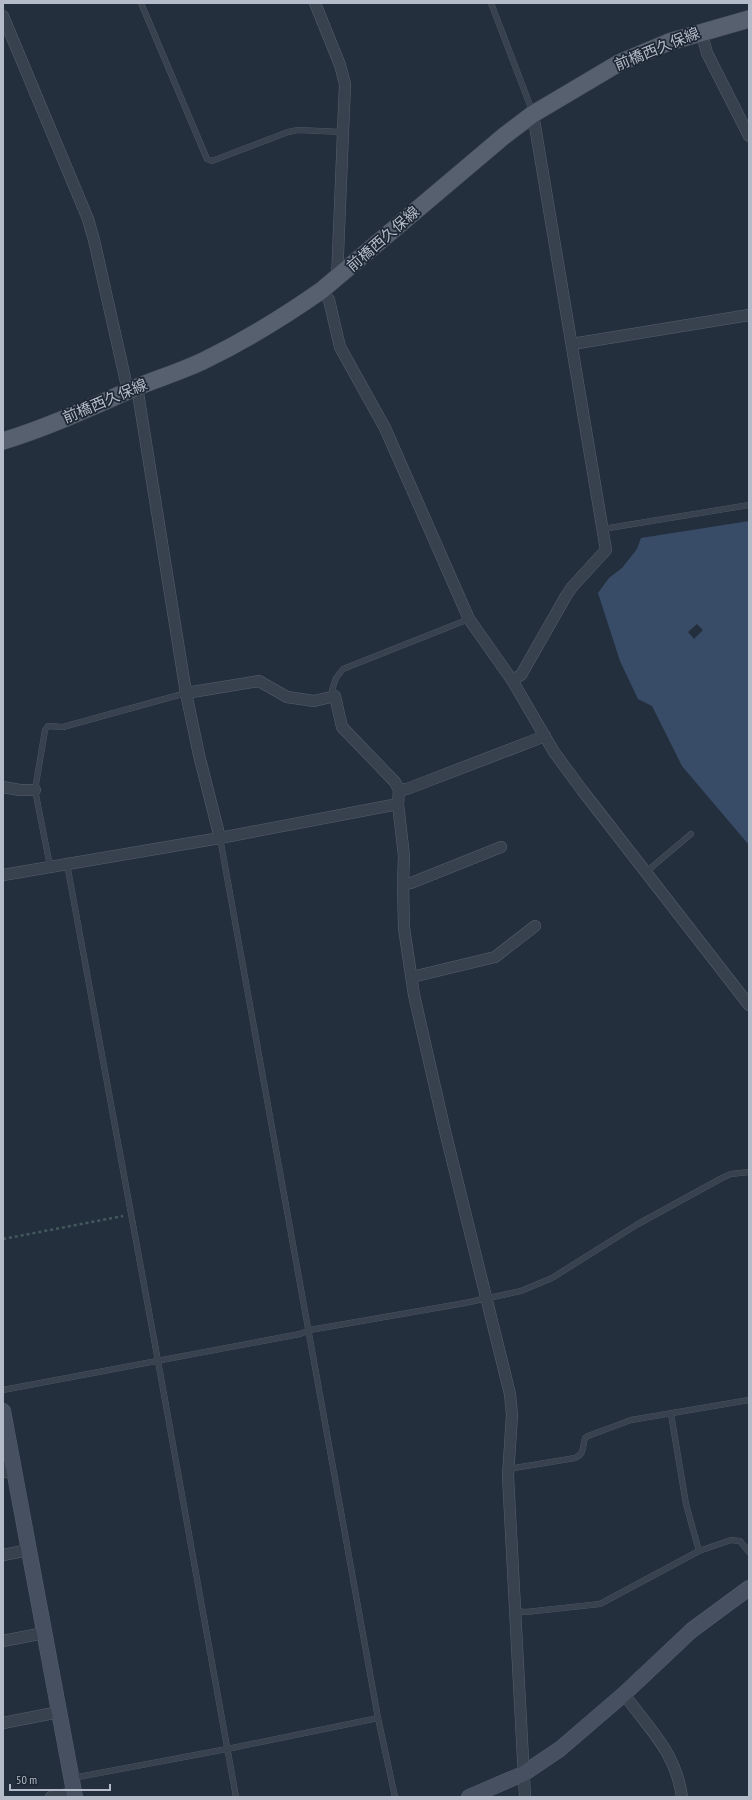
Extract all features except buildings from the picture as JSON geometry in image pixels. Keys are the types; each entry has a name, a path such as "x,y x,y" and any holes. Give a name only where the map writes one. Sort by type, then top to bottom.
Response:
{"main road":[{"name":"前橋西久保線","path":"3,441 34,432 132,389 204,360 295,310 337,279 504,136 533,114 619,62 643,51 701,31 749,19"}],"street":[{"path":"315,3 344,76 345,84 337,279"},
{"path":"3,16 88,219 94,240 132,389 198,755 220,838"},
{"path":"701,31 707,54 749,136"},
{"path":"512,680 521,675 572,586 606,550 533,114"},
{"path":"322,290 329,300 340,347 385,428 469,618 512,680 545,736 582,790 749,1005"},
{"path":"572,344 749,315"},
{"path":"186,693 259,681 287,697 314,701 335,696 342,727 395,782 399,790 398,804 404,856 404,928 414,995 510,1394 512,1415 508,1469 525,1797"},
{"path":"399,790 407,789 545,736"},
{"path":"3,787 20,790 35,790"},
{"path":"3,875 220,838 398,804"},
{"path":"403,885 501,847"},
{"path":"412,977 495,957 536,926"},
{"path":"3,1411 9,1471 29,1550 73,1789 51,1797"},
{"path":"3,1555 29,1550"},
{"path":"469,1797 524,1774 560,1749 624,1694 692,1630 749,1588"},
{"path":"3,1641 44,1633"},
{"path":"624,1694 657,1737 672,1760 682,1797"},
{"path":"3,1723 59,1712"}],"lane":[{"path":"141,3 207,159 212,160 288,132 298,130 342,132"},
{"path":"491,3 533,114"},
{"path":"603,529 749,505"},
{"path":"335,696 332,690 336,678 343,669 469,618"},
{"path":"50,866 35,790 45,730 48,726 63,727 186,693"},
{"path":"646,872 691,834"},
{"path":"220,838 310,1330 378,1718 395,1797"},
{"path":"67,864 236,1797"},
{"path":"3,1390 300,1334 310,1330 521,1291 552,1278 638,1224 722,1178 731,1174 749,1172"},
{"path":"508,1469 575,1458 581,1455 585,1438 631,1420 749,1400"},
{"path":"671,1414 686,1504 699,1551"},
{"path":"515,1611 526,1612 600,1604 699,1551 735,1540 740,1541 749,1552"},
{"path":"73,1789 227,1749 378,1718"}],"path":[{"path":"3,1239 131,1215"}],"water":[{"path":"749,521 749,845 682,766 652,706 638,699 620,661 598,593 609,578 622,568 637,549 641,538","holes":["697,624 703,630 694,639 688,632"]}]}
